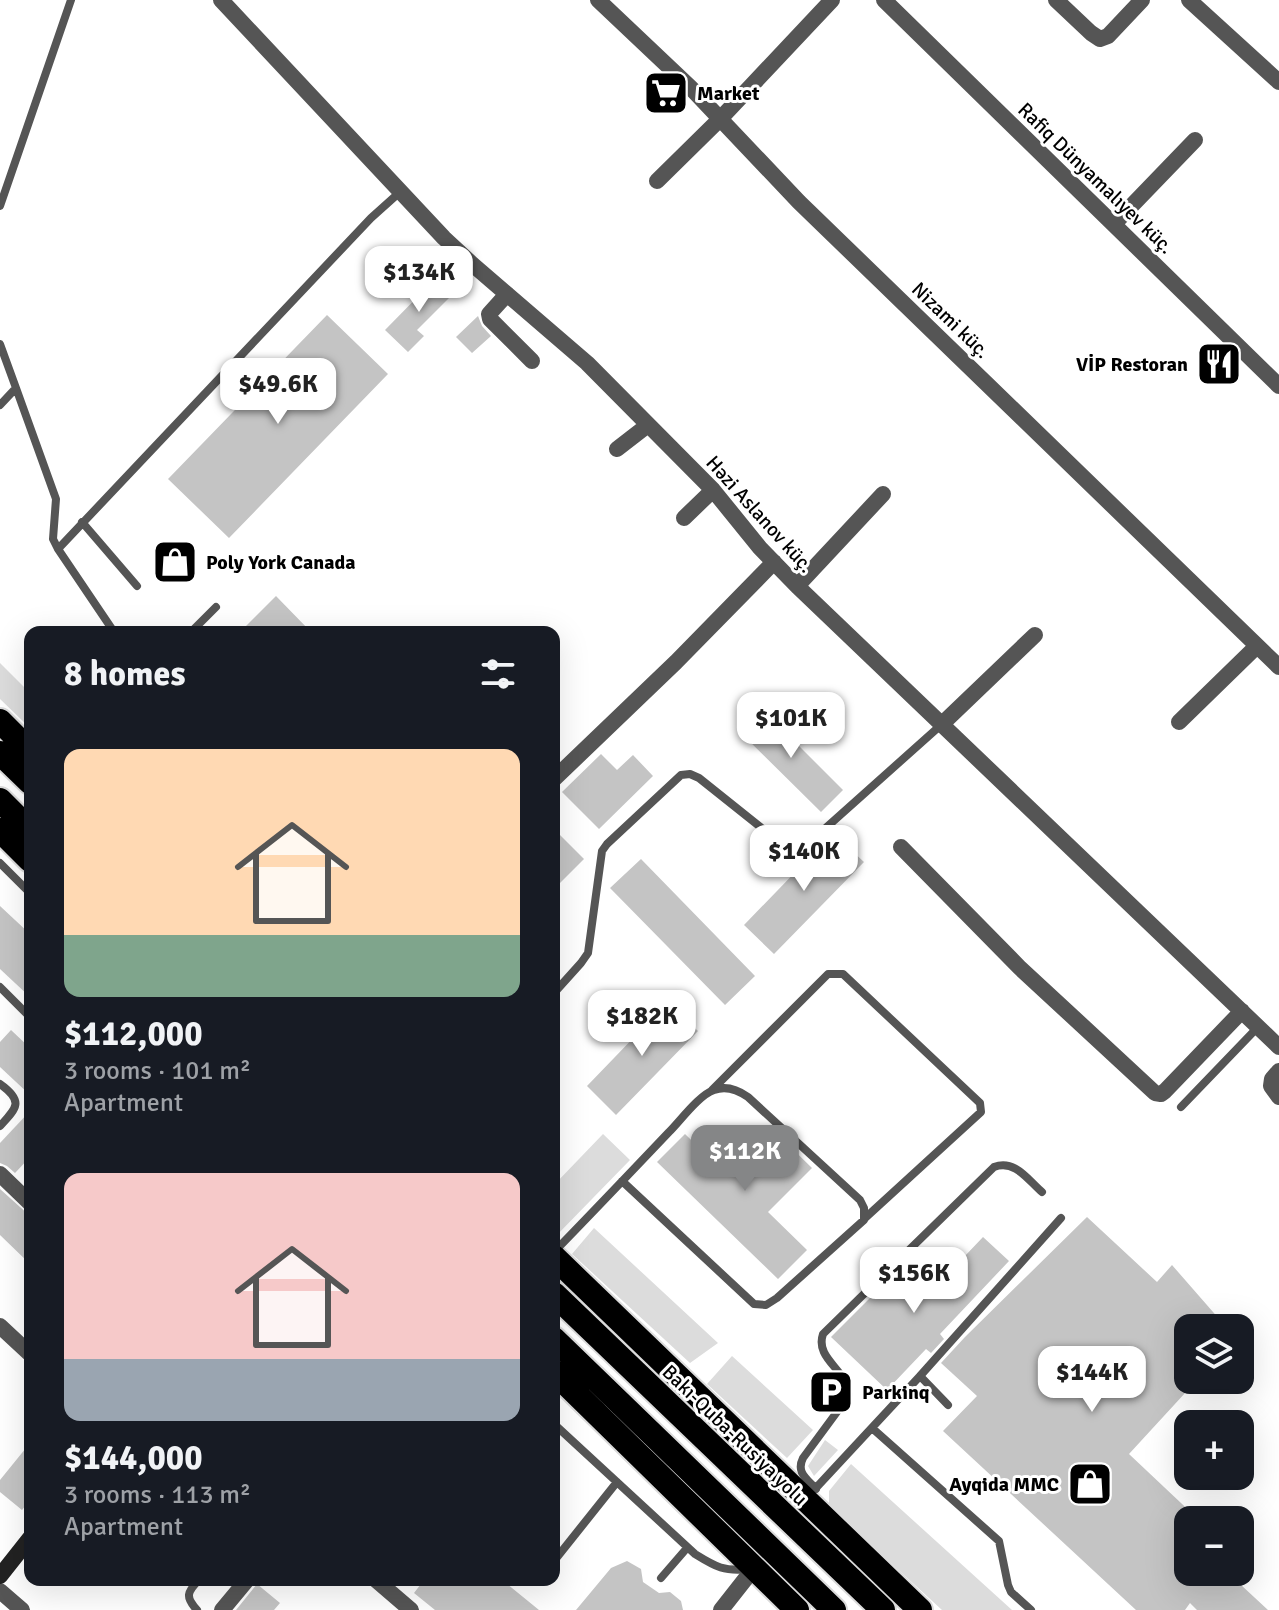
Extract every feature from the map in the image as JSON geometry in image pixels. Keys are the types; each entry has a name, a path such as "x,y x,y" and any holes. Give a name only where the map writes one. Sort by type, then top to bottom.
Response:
{"highway":[{"path":"0,721 24,745"},
{"path":"0,753 24,776"},
{"path":"0,800 24,824"},
{"path":"0,830 24,854"},
{"path":"560,1260 685,1382 811,1494 920,1610"},
{"name":"Bakı-Quba-Rusiya yolu","path":"560,1300 883,1610"},
{"path":"560,1345 834,1610"},
{"path":"560,1378 797,1610"},
{"path":"685,1382 769,1502"}],"street":[{"name":"Həzi Aslanov küç.","path":"221,0 454,246 587,363 713,490 797,586 1279,1047"},
{"name":"Nizami küç.","path":"598,0 721,118 799,202 1279,667"},
{"path":"657,181 832,0"},
{"name":"Rafiq Dünyamalıyev küç.","path":"884,0 1279,386"},
{"path":"1056,0 1100,39 1108,36 1142,0"},
{"path":"1189,0 1279,82"},
{"path":"1114,224 1195,140"},
{"path":"507,294 489,314 490,319 532,361"},
{"path":"617,449 648,425"},
{"path":"684,518 713,490"},
{"path":"797,586 883,494"},
{"path":"560,773 774,562"},
{"path":"941,725 1035,635"},
{"path":"1179,722 1257,646"},
{"path":"901,847 1019,967 1155,1093 1165,1091 1242,1011"},
{"path":"1279,1071 1272,1079 1271,1086 1279,1097"},
{"path":"0,1174 24,1197"},
{"path":"0,1326 24,1348"},
{"path":"0,1576 24,1546"},
{"path":"721,1610 754,1568"},
{"path":"222,1610 242,1586"},
{"path":"383,1586 411,1610"},
{"path":"0,1591 22,1610"}],"lane":[{"path":"0,206 71,0"},
{"path":"58,549 371,218 400,192"},
{"path":"0,344 56,499 53,539 110,626"},
{"path":"0,405 16,388"},
{"path":"82,522 137,586"},
{"path":"197,626 216,607"},
{"path":"560,986 588,953 602,851 681,775 690,774 699,778 783,845 801,848 941,725"},
{"path":"0,863 24,887"},
{"path":"560,1248 622,1181 695,1105 828,974 843,974 980,1103 981,1112 766,1305 754,1304 622,1181"},
{"path":"0,987 24,1011"},
{"path":"1181,1107 1258,1026"},
{"path":"0,1084 15,1098 16,1103 13,1113 0,1126"},
{"path":"712,1090 738,1090 748,1097 860,1200 864,1220"},
{"path":"1042,1192 1014,1166 1003,1164 994,1167 823,1334 820,1343 822,1351 846,1382 849,1391 848,1397 799,1465 811,1494 1061,1218"},
{"path":"920,1376 948,1405"},
{"path":"872,1428 999,1541 1011,1592 1031,1610"},
{"path":"560,1430 687,1548 719,1568 732,1571 754,1568"},
{"path":"560,1553 617,1482"},
{"path":"661,1578 687,1548"},
{"path":"193,1586 188,1595 189,1601 197,1610"}],"shaded area":[{"path":"0,663 24,687 24,722 0,699"},
{"path":"603,1134 630,1160 560,1232 560,1179"},
{"path":"594,1228 718,1343 690,1363 572,1254"},
{"path":"732,1356 813,1430 787,1458 707,1384"},
{"path":"825,1440 838,1450 814,1476 808,1466"},
{"path":"851,1464 1012,1610 942,1610 829,1506 829,1491"}],"building":[{"path":"437,277 454,293 417,330 424,336 408,352 385,330"},
{"path":"327,315 388,374 229,538 168,479"},
{"path":"478,316 491,336 472,353 456,337"},
{"path":"276,596 305,626 246,626"},
{"path":"762,709 843,790 821,812 739,731"},
{"path":"601,754 617,770 633,755 653,776 599,829 562,792"},
{"path":"833,833 864,862 774,954 744,925"},
{"path":"560,835 584,859 560,883"},
{"path":"641,859 755,976 725,1005 610,888"},
{"path":"0,906 24,928 24,991 0,969"},
{"path":"668,1002 698,1031 616,1115 587,1086"},
{"path":"11,1030 24,1042 24,1089 0,1067 0,1042"},
{"path":"24,1117 24,1163 15,1173 0,1163 0,1143"},
{"path":"768,1125 812,1168 768,1212 807,1250 778,1279 657,1162 685,1134 723,1171"},
{"path":"0,1189 24,1211 24,1258 0,1235"},
{"path":"1087,1217 1157,1282 1172,1265 1215,1314 1174,1314 1174,1394 1184,1394 1129,1454 1184,1506 1174,1506 1174,1586 1242,1586 1268,1610 1197,1610 1190,1603 1185,1610 1136,1610 943,1431 977,1396 941,1363"},
{"path":"983,1237 1009,1261 940,1334 944,1339 931,1353 926,1349 887,1390 831,1337 898,1270 926,1297"},
{"path":"24,1450 22,1510 0,1492 0,1480"},
{"path":"627,1561 641,1569 643,1582 659,1593 670,1592 681,1601 683,1610 576,1610 611,1568"},
{"path":"255,1586 280,1603 274,1610 236,1610"},
{"path":"419,1586 509,1586 539,1610 435,1610 414,1593"}],"place":[{"name":"Market","path":"666,93"},
{"name":"VİP Restoran","path":"1219,364"},
{"name":"Poly York Canada","path":"175,562"},
{"name":"Parkinq","path":"831,1392"},
{"name":"Ayqida MMC","path":"1090,1484"}]}
